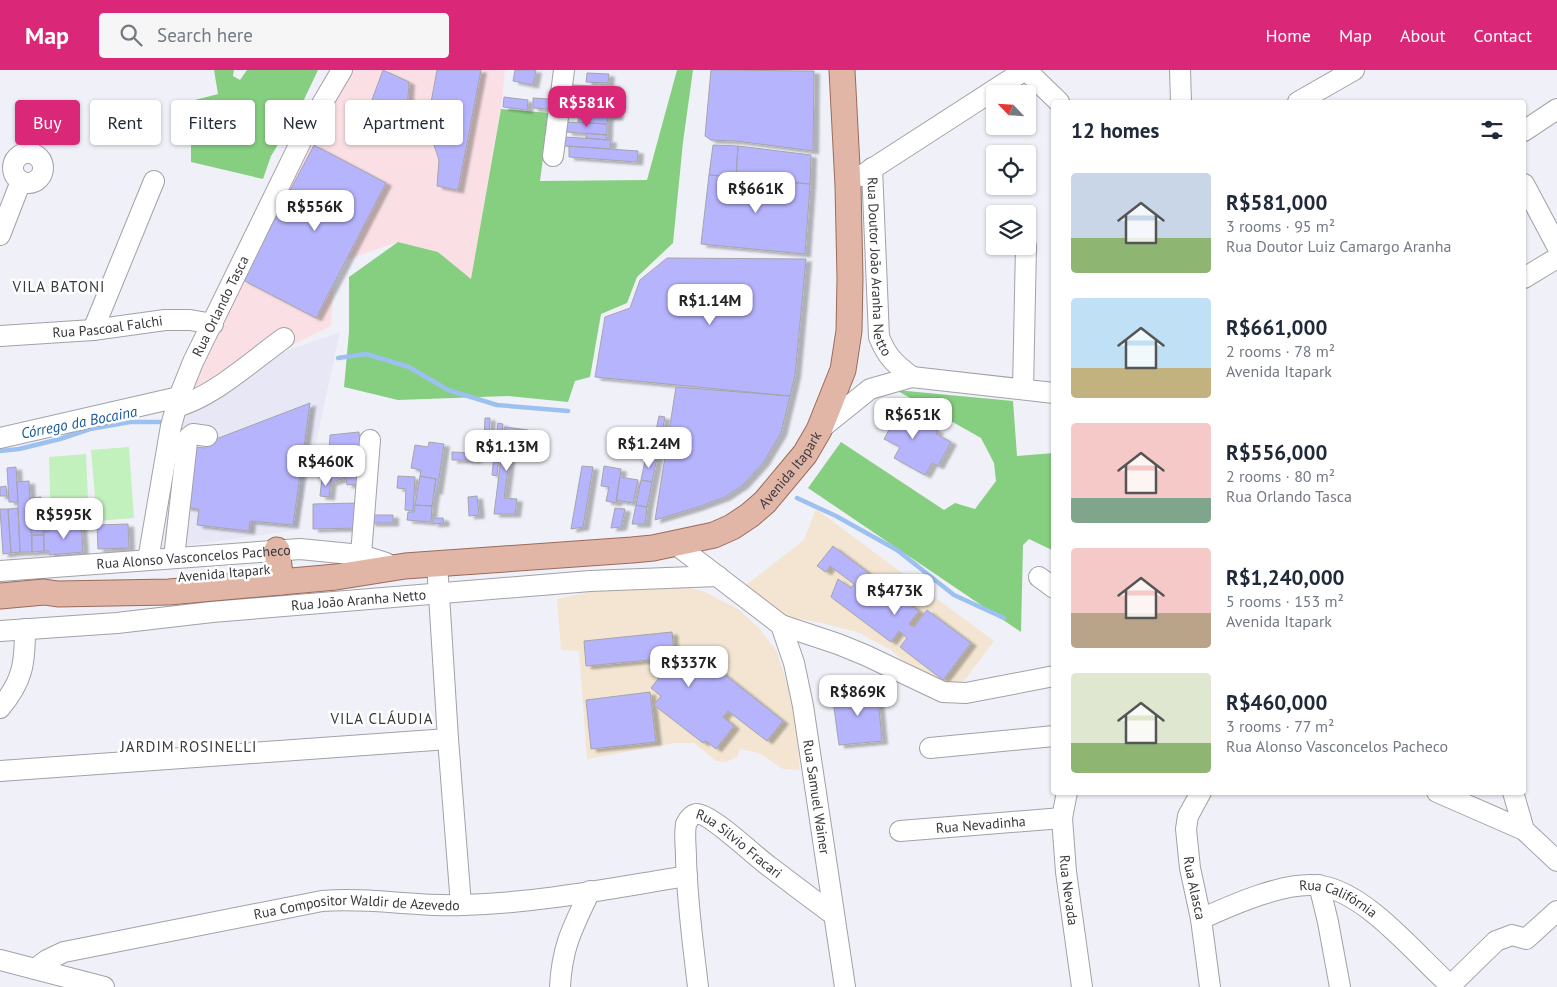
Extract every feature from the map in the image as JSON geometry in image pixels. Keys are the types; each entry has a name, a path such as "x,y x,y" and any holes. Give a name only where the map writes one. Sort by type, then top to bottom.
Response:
{"main road":[{"name":"Avenida Itapark","path":"0,596 44,592 58,594 169,592 279,567 336,577 395,565 632,550 714,535 732,527 750,515 764,502 805,454 819,430 843,370 849,331 850,278 848,186 842,70"}],"street":[{"name":"Rua Orlando Tasca","path":"148,560 171,426 177,402 193,362 213,324 245,252 306,130 342,70"},
{"path":"553,156 564,70"},
{"path":"848,186 872,168 1026,70 1057,100"},
{"path":"1180,70 1182,100"},
{"path":"1302,100 1354,70"},
{"path":"1526,131 1557,109"},
{"name":"Rua Doutor João Aranha Netto","path":"872,168 879,337 884,351 892,362 912,377"},
{"path":"0,235 21,181"},
{"path":"93,330 154,181"},
{"path":"1526,188 1557,246"},
{"path":"1024,389 1026,255"},
{"path":"1526,277 1557,258"},
{"name":"Rua Pascoal Falchi","path":"0,336 93,330 165,320 190,320 213,324"},
{"path":"0,438 177,402 188,404 204,396 284,338"},
{"name":"Rua Doutor João Aranha Netto","path":"888,383 892,362"},
{"path":"819,430 870,389 912,377 1051,393"},
{"path":"174,558 187,442 193,434 207,436"},
{"path":"361,555 370,440"},
{"path":"674,543 781,626 838,644 943,692 966,693 1051,677"},
{"name":"Rua Alonso Vasconcelos Pacheco","path":"0,571 174,558 279,567 300,549 361,555 395,565"},
{"path":"437,563 461,906"},
{"name":"Rua João Aranha Netto","path":"0,631 117,623 212,612 590,581 718,576"},
{"name":"Rua Samuel Wainer","path":"781,626 794,663 803,706 845,987"},
{"path":"0,708 12,694 24,666 25,629"},
{"path":"930,748 1051,736"},
{"path":"0,771 448,738"},
{"name":"Rua Nevada","path":"1067,795 1062,818 1066,872 1082,987"},
{"name":"Rua Alasca","path":"1199,795 1188,816 1186,829 1190,868 1201,919 1210,987"},
{"path":"1444,795 1524,830 1557,861"},
{"path":"1514,795 1524,830"},
{"name":"Rua Silvio Fracari","path":"686,876 686,826 692,816 696,814 701,815 729,833 834,915"},
{"name":"Rua Nevadinha","path":"900,831 1062,818"},
{"path":"686,876 698,987"},
{"name":"Rua Compositor Waldir de Azevedo","path":"35,969 47,960 64,952 322,901 348,899 461,906 521,902 686,876"},
{"path":"1320,885 1340,987"},
{"name":"Rua Califórnia","path":"1201,919 1270,892 1294,886 1320,885 1343,894 1372,911 1451,986"},
{"path":"560,987 566,943 572,926 590,891"},
{"path":"1451,986 1496,941 1512,935 1526,939 1557,911"},
{"path":"0,960 98,986"}],"shaded area":[{"path":"352,70 505,70 501,109 471,280 438,252 398,242 335,264 331,326 266,358 183,420 193,387 311,145 335,145 335,101"},
{"path":"340,332 297,530 162,549 183,420 266,358"},
{"path":"816,509 994,641 964,681 953,687 914,670 891,650 857,632 817,622 786,617 742,588 804,540"},
{"path":"674,585 703,591 738,609 760,629 777,652 793,702 800,770 783,769 759,753 740,749 737,757 726,762 716,761 694,743 675,743 587,759 579,651 561,650 557,599 602,589"}],"green space":[{"path":"214,70 234,70 233,76 240,80 247,70 318,70 304,100 265,100 265,145 278,145 271,156 263,179 191,162 191,145 255,145 255,100 195,100 218,94"},
{"path":"677,70 693,70 683,142 673,243 637,277 627,303 601,314 590,377 575,381 568,402 508,396 398,400 344,387 349,332 349,277 398,242 438,252 471,279 501,109 549,113 540,181 647,180"},
{"path":"896,390 1013,401 1017,456 1051,453 1051,550 1029,539 1023,545 1021,632 808,488 841,442 944,510 955,503 975,509 996,481 994,463 981,438"},
{"path":"129,447 134,518 97,521 91,450"},
{"path":"86,454 89,520 51,524 49,457"}],"building":[{"path":"383,70 409,82 408,100 372,100"},
{"path":"437,70 481,70 458,190 437,186 439,160 434,145 463,145 463,100 431,100"},
{"path":"515,70 536,70 533,85 513,81"},
{"path":"711,70 814,71 813,151 737,141 711,140 705,136"},
{"path":"587,73 609,74 608,83 586,82"},
{"path":"571,85 612,87 611,98 570,95"},
{"path":"570,95 611,98 611,107 569,104"},
{"path":"504,97 528,100 527,110 503,107"},
{"path":"533,98 549,99 549,109 533,108"},
{"path":"569,104 618,107 617,117 569,113"},
{"path":"579,114 608,116 607,124 578,122"},
{"path":"567,122 607,124 607,135 567,132"},
{"path":"586,133 607,135 606,140 586,138"},
{"path":"565,137 611,140 610,149 564,146"},
{"path":"314,145 386,183 316,318 243,280"},
{"path":"713,145 738,146 736,177 709,175"},
{"path":"569,146 638,151 637,162 569,157"},
{"path":"738,146 811,155 810,184 736,177"},
{"path":"709,175 810,184 805,254 701,244"},
{"path":"667,258 806,259 795,375 790,396 595,377 605,317 630,308 640,280"},
{"path":"676,387 790,396 781,433 763,463 743,485 725,497 655,520"},
{"path":"310,403 293,525 250,521 249,531 197,525 199,509 185,507 192,447 206,448 207,436 216,439"},
{"path":"885,404 938,431 936,434 951,442 938,466 932,463 925,475 894,458 900,447 884,439 890,428 876,420"},
{"path":"659,416 665,417 657,458 646,456 649,445 653,445"},
{"path":"485,418 490,418 489,442 484,442"},
{"path":"498,423 503,424 500,445 495,444"},
{"path":"505,427 528,430 525,441 512,439 504,498 517,499 515,514 494,514"},
{"path":"359,432 363,476 358,484 347,485 346,478 331,482 333,467 345,464 344,453 329,454 330,435"},
{"path":"429,442 444,444 437,491 434,491 436,479 420,476 421,470 411,468 415,445 428,447"},
{"path":"452,452 476,453 476,460 452,460"},
{"path":"494,455 499,456 497,476 492,475"},
{"path":"646,456 657,458 652,482 641,480"},
{"path":"320,462 333,463 331,478 318,477"},
{"path":"582,466 593,467 583,527 571,529"},
{"path":"604,466 621,469 616,503 606,501 609,487 601,486"},
{"path":"16,467 18,502 9,502 7,468"},
{"path":"398,476 415,477 413,511 405,510 406,489 397,488"},
{"path":"420,476 436,479 432,506 415,505"},
{"path":"322,477 331,478 329,497 320,496"},
{"path":"620,477 638,480 633,503 616,500"},
{"path":"641,480 652,482 647,507 636,505"},
{"path":"29,481 32,552 20,552 17,482"},
{"path":"6,486 7,496 0,496 0,487"},
{"path":"477,496 479,515 469,516 468,497"},
{"path":"41,497 44,535 32,535 30,498"},
{"path":"359,503 359,528 313,529 313,504"},
{"path":"415,505 432,506 431,522 407,520 408,512 414,512"},
{"path":"636,505 647,507 645,524 632,524"},
{"path":"18,508 20,552 11,553 8,509"},
{"path":"615,508 625,509 621,527 611,528"},
{"path":"0,509 8,509 11,553 3,554"},
{"path":"370,515 393,515 393,523 370,523"},
{"path":"433,518 443,518 444,523 433,524"},
{"path":"81,524 83,552 49,555 49,551 44,551 43,532 49,531 49,527"},
{"path":"128,524 129,548 98,549 97,525"},
{"path":"32,535 44,535 44,551 32,552"},
{"path":"833,546 919,611 909,624 914,627 927,610 971,643 943,680 900,647 907,638 899,631 891,642 831,597 838,579 851,588 854,584 830,566 826,572 817,566"},
{"path":"672,632 674,654 689,666 699,654 783,721 767,741 728,711 723,717 734,726 716,749 706,741 703,743 654,705 661,696 651,688 666,669 674,676 681,667 669,658 586,666 584,641"},
{"path":"877,688 882,741 839,745 832,693"},
{"path":"650,692 656,742 591,749 586,700"}],"waterway":[{"name":"Córrego da Bocaina","path":"338,358 366,354 409,367 448,390 497,405 568,411"},
{"name":"Córrego da Bocaina","path":"0,451 19,449 60,439 90,429 130,422 163,422"},
{"name":"Córrego da Bocaina","path":"797,498 836,516 897,550 954,595 1004,618"}],"district":[{"name":"VILA BATONI","path":"59,286"},
{"name":"VILA CLÁUDIA","path":"382,718"},
{"name":"JARDIM ROSINELLI","path":"189,746"}]}
